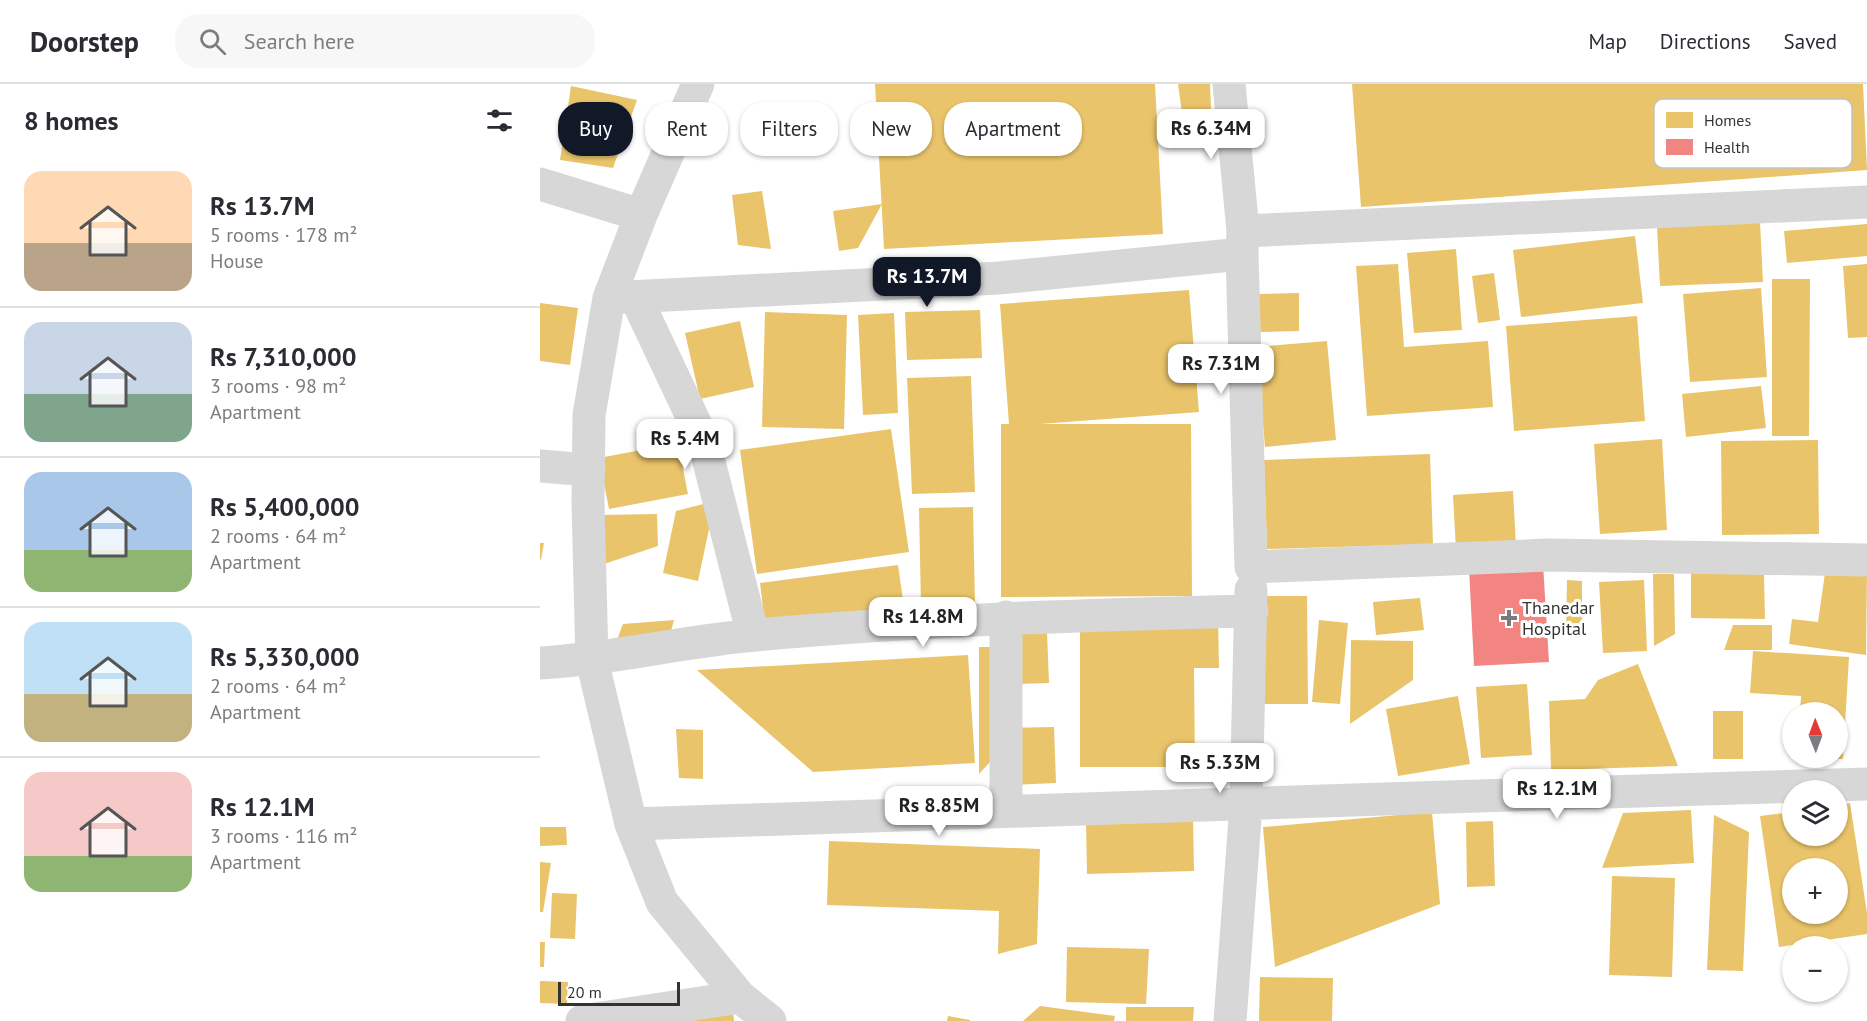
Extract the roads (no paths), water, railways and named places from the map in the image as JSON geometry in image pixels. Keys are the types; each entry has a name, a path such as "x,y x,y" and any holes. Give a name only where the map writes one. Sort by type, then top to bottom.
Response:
{"street":[{"path":"698,84 641,215 622,298 589,415 592,660 631,824 662,902 740,997 770,1021"},
{"path":"1229,84 1243,242 1252,611 1246,805 1230,1021"},
{"path":"540,184 641,215"},
{"path":"622,298 999,278 1243,242 1867,202"},
{"path":"622,298 704,442 753,635"},
{"path":"540,466 589,471"},
{"path":"1251,567 1548,555 1867,560"},
{"path":"540,663 592,660 753,635 1006,617 1252,611"},
{"path":"1006,617 1006,808"},
{"path":"631,824 1006,808 1246,805 1867,784"},
{"path":"582,1021 740,997"}],"place":[{"name":"Thanedar Hospital","path":"1509,618"}]}
